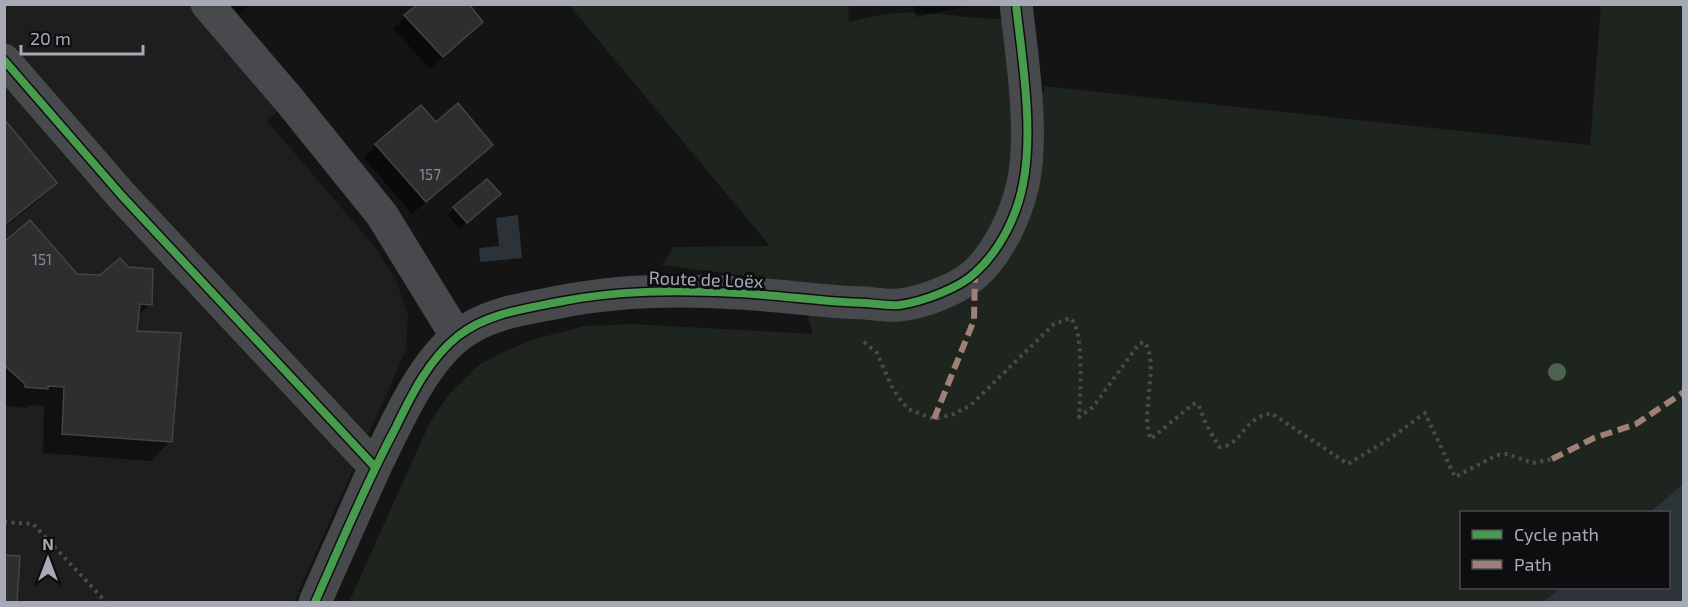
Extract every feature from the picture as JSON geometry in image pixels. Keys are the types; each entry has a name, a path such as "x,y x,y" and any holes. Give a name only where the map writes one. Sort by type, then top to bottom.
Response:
{"street":[{"path":"207,4 291,101 382,214 457,337"},
{"name":"Route de Loëx","path":"315,603 375,467 416,387 457,337 481,321 506,313 583,297 644,291 739,292 828,302 899,305 929,298 975,274 1006,232 1023,184 1027,152 1026,110 1016,4"},
{"path":"4,60 122,196 375,467"}],"path":[{"path":"861,339 877,353 891,386 908,409 934,419 954,414 972,405 1054,324 1070,318 1076,324 1081,362 1079,417 1094,407 1139,344 1144,342 1149,348 1148,432 1151,439 1193,404 1198,404 1219,447 1235,441 1253,421 1270,413 1348,464 1425,413 1455,477 1497,455 1507,454 1533,464 1552,459"},
{"path":"4,522 33,524 106,603"}],"shaded area":[{"path":"848,4 849,22 901,13 1003,19 1009,92 1045,92 1044,86 1590,145 1601,5 1683,5 1683,484 1651,511 1460,511 1460,589 1560,589 1542,602 349,602 430,422 450,393 479,365 531,340 585,326 631,324 813,334 805,284 662,265 674,247 770,246 569,5"},
{"path":"4,5 207,5 290,101 267,121 376,248 396,280 408,315 406,350 294,602 5,602"},
{"path":"518,215 522,258 480,262 479,248 499,246 496,218"},
{"path":"1683,484 1683,602 1542,602 1560,589 1670,589 1670,511 1651,511"}],"building":[{"path":"418,4 469,4 483,22 443,57 404,15"},
{"path":"458,103 493,145 426,202 375,144 421,105 436,122"},
{"path":"4,119 57,183 4,225"},
{"path":"487,179 501,194 467,223 453,207"},
{"path":"30,220 77,274 100,275 120,258 128,267 153,269 152,305 140,304 137,331 181,333 172,442 62,434 64,387 48,386 48,389 25,387 24,383 4,365 4,242"},
{"path":"4,555 20,556 17,602 4,602"}],"marked path":[{"path":"934,419 974,320 975,274"},
{"path":"1552,459 1594,438 1636,424 1684,392"}],"cycle path":[{"path":"315,602 374,472 421,379 447,346 458,336 481,322 505,313 580,298 647,292 737,293 899,305 940,293 969,278 985,263 1000,243 1017,208 1023,184 1027,118 1016,4"},
{"path":"4,60 122,196 375,467"}]}
